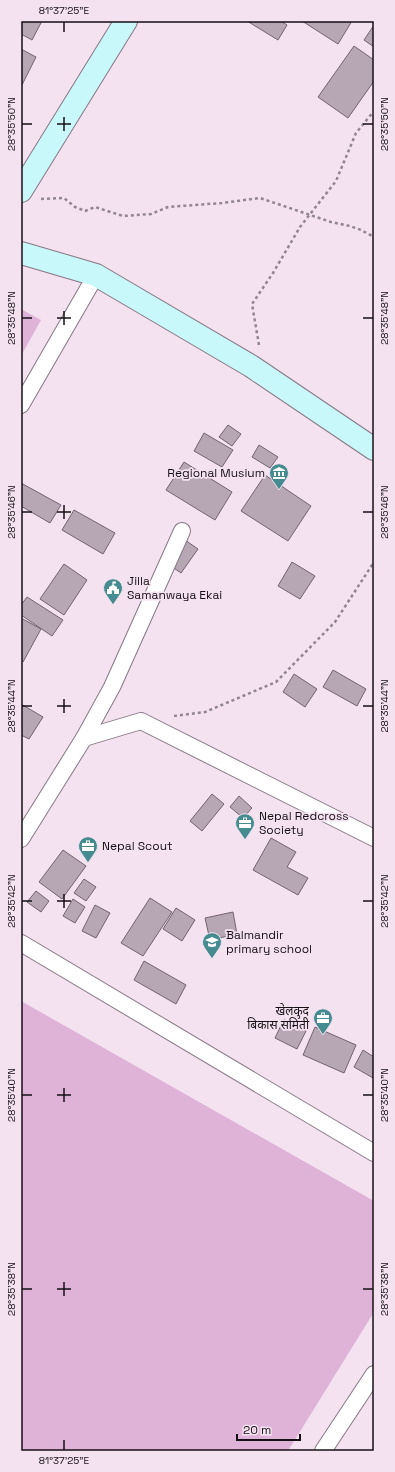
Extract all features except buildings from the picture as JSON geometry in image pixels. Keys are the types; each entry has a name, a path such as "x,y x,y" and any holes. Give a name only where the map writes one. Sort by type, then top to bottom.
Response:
{"street":[{"path":"28,195 126,21"},
{"path":"21,253 96,275 250,366 374,449"},
{"path":"21,405 96,275"},
{"path":"21,839 84,738 112,687 182,531"},
{"path":"84,738 141,721 374,838"},
{"path":"21,943 374,1153"},
{"path":"323,1451 374,1374"}],"path":[{"path":"250,366 260,356 252,304 273,273 300,227 311,215 336,181 356,133 374,111"},
{"path":"28,195 64,198 75,207 85,211 95,207 123,216 151,214 168,207 222,203 260,198 361,230 374,237"},
{"path":"141,721 205,712 276,682 335,622 374,562"}],"shaded area":[{"path":"21,309 41,320 21,356"},
{"path":"21,1001 374,1201 374,1312 288,1451 21,1451"}],"place":[{"name":"Regional Musium","path":"279,490"},
{"name":"Jilla Samanwaya Ekai","path":"113,605"},
{"name":"Nepal Redcross Society","path":"245,840"},
{"name":"Nepal Scout","path":"88,863"},
{"name":"Balmandir primary school","path":"212,959"},
{"name":"खेलकुद बिकास समिती","path":"323,1035"}]}
